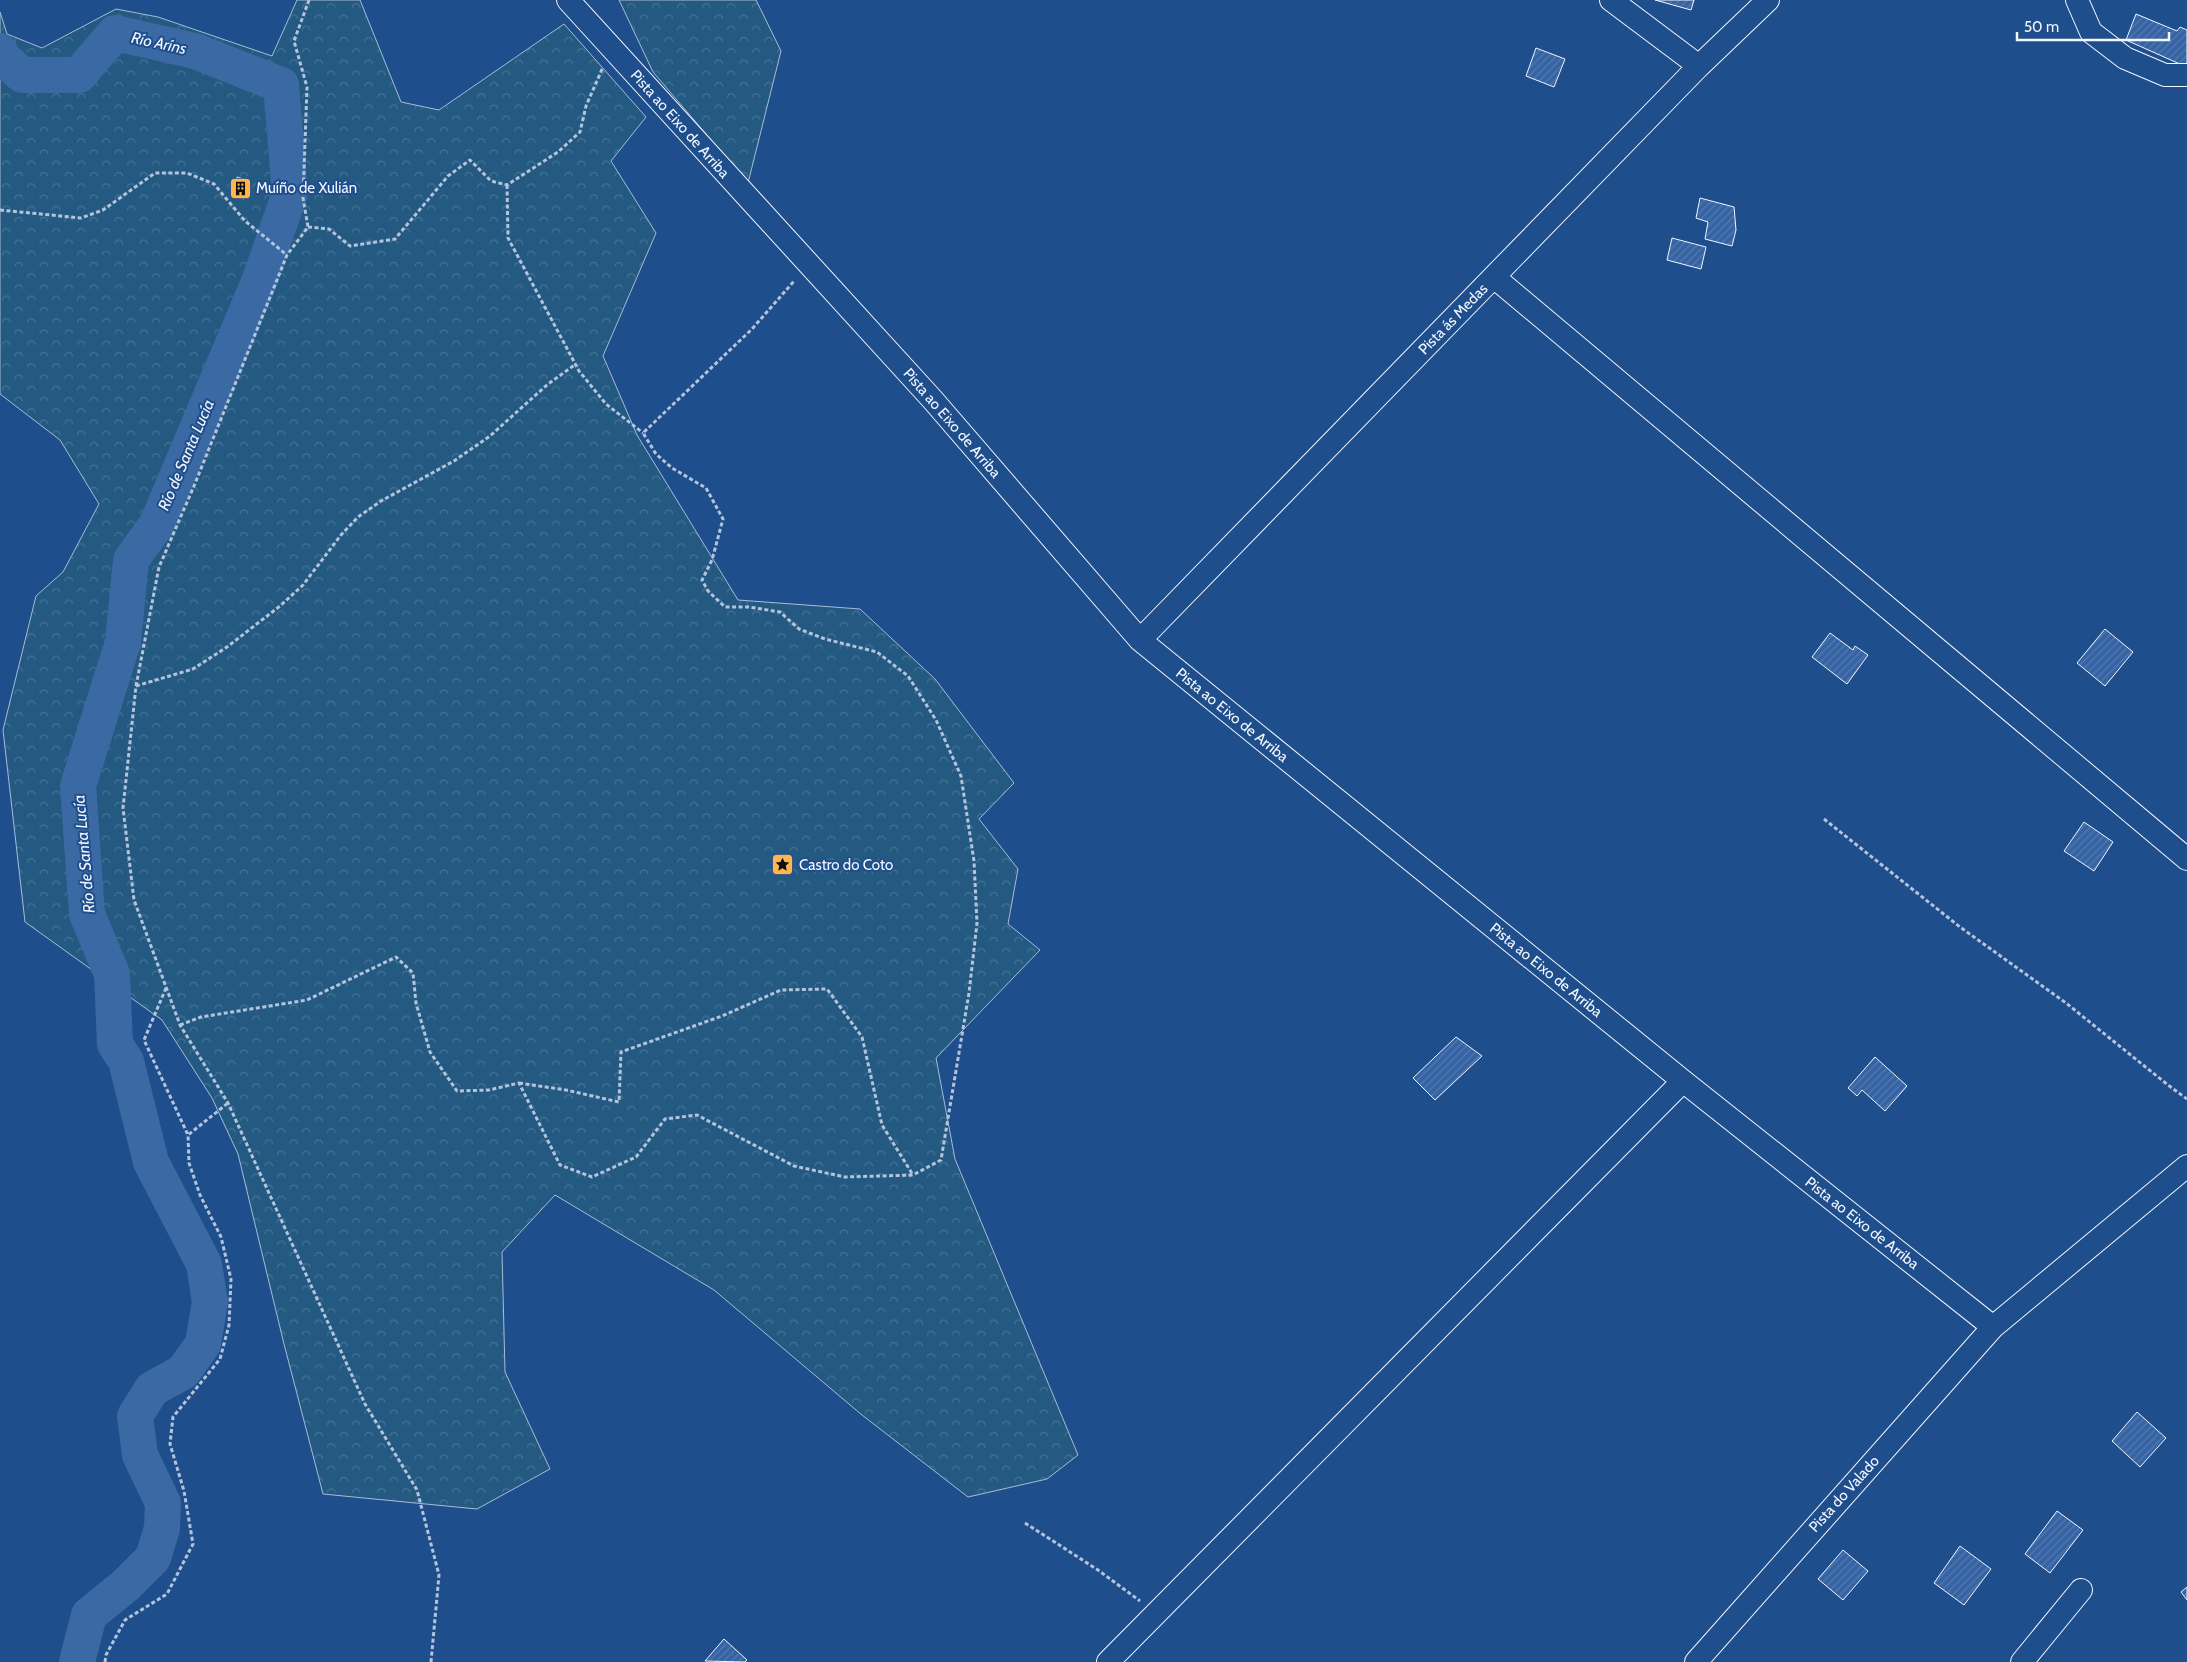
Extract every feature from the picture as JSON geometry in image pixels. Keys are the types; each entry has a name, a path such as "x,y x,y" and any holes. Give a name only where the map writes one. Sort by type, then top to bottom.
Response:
{"street":[{"name":"Pista ao Eixo de Arriba","path":"568,0 932,399 1140,640 1683,1081 1993,1326"},
{"path":"1611,0 1699,66"},
{"name":"Pista ás Medas","path":"1140,640 1699,66 1768,0"},
{"path":"2077,0 2092,32 2125,58 2165,75 2187,75"},
{"path":"1494,277 2187,859"},
{"path":"1108,1662 1683,1081"},
{"name":"Pista do Valado","path":"1696,1662 1993,1326 2187,1166"},
{"path":"2022,1662 2081,1590"}],"path":[{"path":"309,0 294,41 307,87 303,198 308,227 287,255 194,486 159,567 136,686 122,808 134,900 180,1026 228,1103 365,1404 417,1490 439,1575 431,1662"},
{"path":"308,227 329,229 350,246 396,239 448,176 470,160 491,181 507,185 558,152 580,132 586,106 610,48"},
{"path":"0,210 80,218 104,210 155,173 187,172 214,184 245,221 287,255"},
{"path":"507,185 508,238 576,364 606,404 643,433 656,454 672,468 706,488 723,519 712,560 702,580 708,592 725,607 749,607 780,612 799,629 825,639 877,652 908,676 936,720 961,776 974,861 977,923 969,992 941,1160 913,1176 845,1177 794,1166 697,1115 665,1119 636,1157 592,1177 560,1165 519,1083"},
{"path":"643,433 752,329 809,265"},
{"path":"136,686 193,669 227,647 280,606 303,585 341,535 358,517 382,501 454,461 490,436 548,384 576,364"},
{"path":"1824,819 1960,927 2066,1003 2168,1085 2187,1098"},
{"path":"180,1026 201,1018 307,1000 396,957 413,973 416,1003 430,1052 457,1091 489,1090 519,1083 566,1090 619,1102 621,1052 722,1016 781,990 827,988 862,1037 882,1125 913,1176"},
{"path":"105,1662 106,1655 125,1620 167,1594 193,1544 184,1490 170,1444 173,1417 220,1359 230,1325 231,1279 221,1237 200,1195 189,1163 188,1135 144,1040 166,988"},
{"path":"188,1135 228,1103"},
{"path":"1025,1523 1098,1570 1156,1613"}],"green space":[{"path":"297,0 360,0 401,102 439,110 564,24 646,117 611,161 656,233 603,356 637,435 738,600 860,609 935,679 1014,783 979,819 1018,869 1008,924 1040,950 936,1058 955,1159 1078,1455 1047,1479 968,1497 862,1415 714,1290 555,1195 502,1252 505,1372 550,1469 477,1509 323,1494 238,1154 212,1098 162,1020 25,922 3,730 36,596 63,572 99,504 60,440 0,394 0,12 7,34 42,48 116,9 158,17 272,56"},
{"path":"619,0 756,0 781,51 748,183 653,72"}],"building":[{"path":"1655,0 1694,0 1691,10"},
{"path":"2136,14 2177,31 2180,27 2187,30 2187,65 2182,65 2126,40"},
{"path":"1536,48 1565,59 1554,87 1526,76"},
{"name":"Muíño de Xulián","path":"237,177 250,181 244,199 231,195"},
{"path":"1700,198 1734,207 1736,230 1732,246 1705,239 1708,222 1696,218"},
{"path":"1672,238 1706,247 1701,269 1667,260"},
{"path":"2105,629 2133,652 2105,686 2077,663"},
{"path":"1830,633 1853,650 1855,646 1868,655 1847,684 1812,657"},
{"path":"2084,822 2113,842 2094,871 2064,851"},
{"path":"1456,1037 1482,1056 1435,1100 1413,1078"},
{"path":"1875,1057 1907,1086 1885,1111 1862,1090 1857,1096 1848,1088"},
{"path":"2137,1412 2166,1438 2140,1467 2112,1441"},
{"path":"2057,1511 2083,1530 2050,1573 2025,1554"},
{"path":"1960,1546 1991,1569 1964,1605 1934,1583"},
{"path":"1843,1550 1868,1571 1843,1600 1818,1579"},
{"path":"2187,1587 2187,1600 2181,1592"},
{"path":"724,1639 747,1660 745,1662 705,1661"}],"waterway":[{"name":"Río de Santa Lucía","path":"0,51 1,56 22,75 79,75 115,33 195,51 281,85 290,193 259,282 157,524 131,560 123,642 78,786 87,914 112,974 115,1044 126,1061 151,1162 204,1264 210,1302 203,1344 183,1372 152,1389 135,1416 140,1455 163,1503 162,1528 153,1558 126,1585 89,1615 77,1662"}],"place":[{"name":"Muíño de Xulián","path":"240,188"},
{"name":"Castro do Coto","path":"783,865"}],"water label":[{"name":"Río Aríns","path":"159,43"}]}
